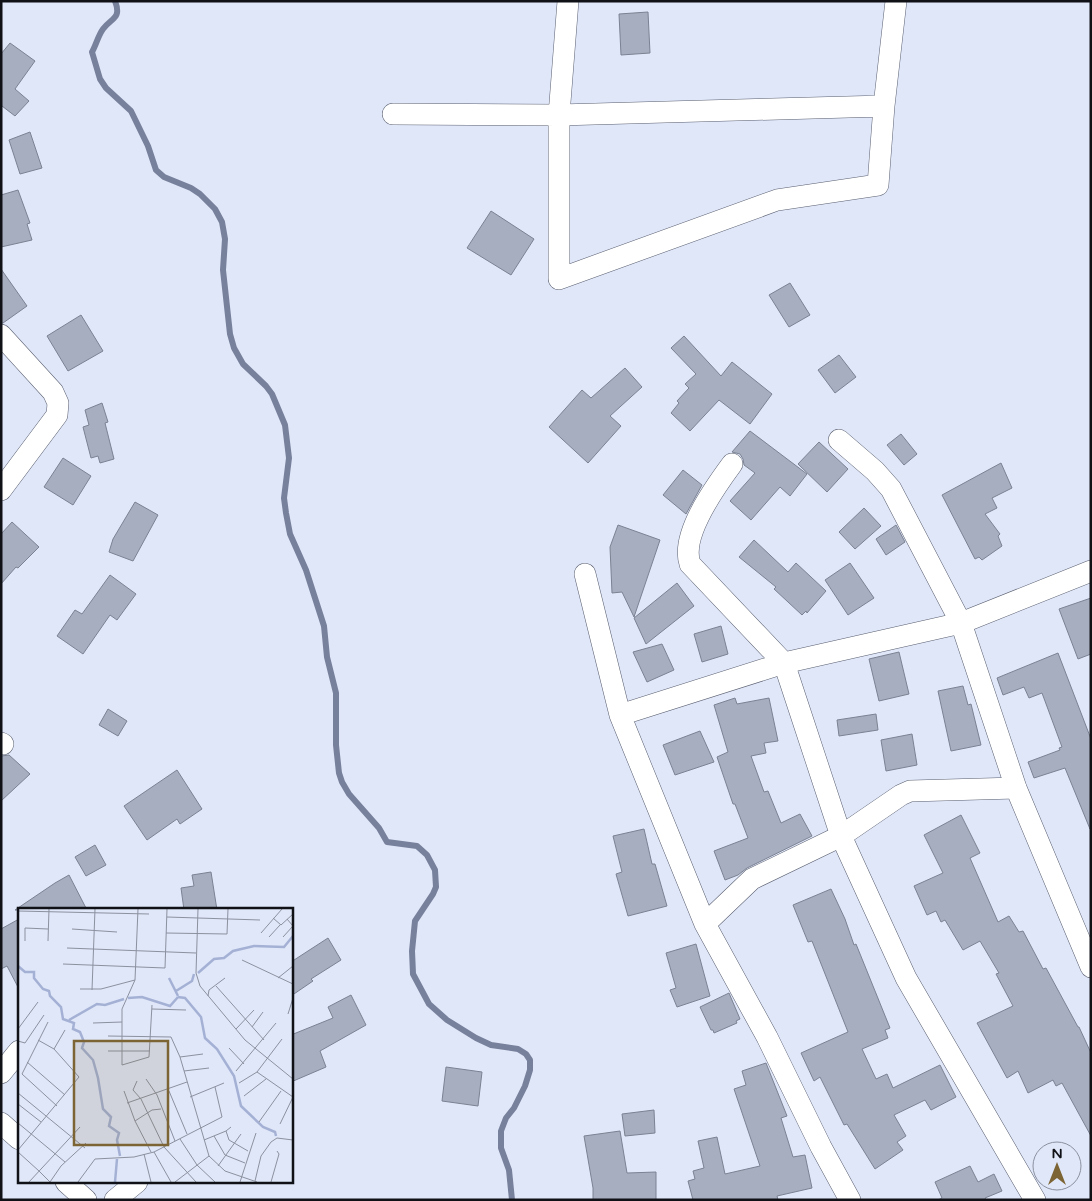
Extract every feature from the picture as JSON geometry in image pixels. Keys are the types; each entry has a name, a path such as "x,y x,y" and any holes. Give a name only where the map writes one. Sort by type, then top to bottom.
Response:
{"street":[{"path":"568,1 559,115 559,279 777,200 878,185 884,106 896,1"},
{"path":"393,114 559,115 884,106"},
{"path":"1,335 53,392 58,404 57,415 1,490"},
{"path":"839,440 875,471 891,489 960,623 1016,788 1091,967"},
{"path":"732,464 711,492 699,515 688,548 687,555 690,564 784,663 841,836 906,978 1035,1200"},
{"path":"620,715 784,663 960,623 1091,571"},
{"path":"585,574 620,715 706,924 767,1037 821,1147 850,1200"},
{"path":"706,924 752,879 841,836 901,795 910,791 1016,788"},
{"path":"1,1073 18,1052"},
{"path":"1,1123 18,1138"},
{"path":"68,1184 86,1200"},
{"path":"115,1200 135,1184"}],"building":[{"path":"648,12 650,53 621,55 619,14"},
{"path":"10,43 35,61 15,89 29,101 15,116 2,106 1,108 1,54"},
{"path":"30,132 42,168 20,174 9,140"},
{"path":"18,190 30,223 27,224 32,240 1,247 1,195"},
{"path":"491,211 534,239 511,275 467,248"},
{"path":"1,269 27,306 3,323 1,323"},
{"path":"790,283 810,315 789,327 769,295"},
{"path":"81,315 103,351 68,371 47,336"},
{"path":"684,336 721,376 732,362 772,394 750,424 719,400 690,431 671,413 679,403 677,401 689,388 685,384 696,374 671,348"},
{"path":"839,355 856,377 835,393 818,370"},
{"path":"625,368 642,387 610,416 621,426 588,463 549,427 582,390 591,398"},
{"path":"102,403 108,422 105,423 114,459 100,463 98,456 91,458 83,427 89,425 85,410"},
{"path":"750,431 807,474 790,496 780,487 751,520 730,501 755,473 744,465 740,454 732,452"},
{"path":"901,434 917,454 904,465 887,445"},
{"path":"819,442 848,469 827,492 798,464"},
{"path":"63,458 91,476 73,505 44,487"},
{"path":"1001,463 1012,488 992,498 997,508 985,514 1000,534 998,536 1002,546 982,560 979,557 975,559 942,495"},
{"path":"683,470 702,485 686,514 663,495"},
{"path":"135,502 158,515 133,561 109,552 113,539"},
{"path":"864,508 881,526 855,549 839,532"},
{"path":"12,522 39,547 18,568 16,567 1,584 1,534"},
{"path":"618,525 660,540 634,617 622,592 612,593 610,547"},
{"path":"896,525 905,542 886,555 876,539"},
{"path":"754,540 788,572 796,563 826,591 807,613 806,611 802,615 774,589 776,587 739,557"},
{"path":"850,563 874,598 848,615 825,580"},
{"path":"110,575 136,594 117,620 110,615 83,654 57,636 75,610 82,614"},
{"path":"677,583 694,606 646,644 634,618"},
{"path":"1091,598 1091,654 1078,659 1059,609"},
{"path":"721,626 728,654 702,662 694,634"},
{"path":"662,644 674,670 647,682 633,652"},
{"path":"899,652 909,694 879,701 869,659"},
{"path":"1058,653 1091,739 1090,829 1065,768 1034,778 1028,762 1060,750 1059,748 1062,747 1042,693 1029,698 1024,687 1003,695 997,678"},
{"path":"963,686 968,705 971,704 981,745 951,751 938,691"},
{"path":"735,698 737,704 769,698 778,741 764,743 766,753 751,756 764,792 768,791 781,823 800,814 812,836 725,880 714,851 748,838 735,804 733,804 717,757 728,752 714,705"},
{"path":"108,709 127,721 118,736 99,725"},
{"path":"876,714 878,730 839,736 837,720"},
{"path":"700,731 714,762 675,775 663,745"},
{"path":"912,734 917,765 886,771 881,740"},
{"path":"9,755 30,774 1,801 1,756"},
{"path":"177,770 202,809 180,824 177,819 147,840 124,806"},
{"path":"961,815 980,853 970,858 998,922 1009,916 1019,932 1023,931 1043,969 1046,968 1079,1027 1091,1053 1091,1136 1062,1083 1056,1086 1053,1080 1028,1093 1018,1071 1007,1078 977,1023 1013,1006 996,974 999,973 980,941 963,950 945,920 941,922 936,911 927,915 914,886 943,873 924,835"},
{"path":"644,829 652,864 655,864 667,906 628,916 616,874 622,872 613,836"},
{"path":"95,845 106,865 86,876 75,857"},
{"path":"211,872 217,908 184,908 181,888 194,886 192,875"},
{"path":"69,875 86,908 18,908 18,910 15,910 55,883"},
{"path":"831,889 845,919 854,945 856,944 890,1028 885,1030 888,1038 862,1049 876,1079 887,1074 893,1088 940,1065 956,1097 931,1110 925,1100 894,1115 906,1136 897,1142 903,1150 875,1169 847,1124 844,1125 820,1077 814,1081 801,1053 848,1032 812,941 808,942 793,905"},
{"path":"18,920 18,987 7,966 1,969 1,929"},
{"path":"328,938 341,960 311,979 313,981 292,995 292,961"},
{"path":"696,944 710,996 677,1007 670,990 676,988 666,953"},
{"path":"729,993 740,1019 736,1021 737,1023 714,1033 700,1007"},
{"path":"351,995 366,1025 320,1051 326,1067 292,1082 292,1035 333,1018 328,1007"},
{"path":"766,1063 787,1116 781,1118 793,1157 805,1155 812,1188 777,1196 778,1200 693,1200 688,1181 695,1179 693,1171 704,1168 698,1141 717,1137 725,1174 760,1166 734,1089 746,1085 742,1071"},
{"path":"446,1067 482,1072 478,1106 442,1101"},
{"path":"654,1110 655,1133 625,1136 622,1114"},
{"path":"620,1131 627,1173 656,1172 656,1200 593,1200 593,1188 584,1136"},
{"path":"970,1166 978,1182 994,1174 1002,1191 985,1198 986,1200 938,1200 942,1198 935,1182"}],"waterway":[{"path":"115,1 117,7 115,18 103,29 92,52 100,79 106,88 131,111 148,146 156,170 164,177 191,188 200,194 215,209 222,222 225,239 223,270 230,334 234,348 243,364 272,394 285,425 289,458 284,498 286,513 290,534 306,570 324,626 327,657 336,693 336,745 339,773 342,782 349,794 379,828 387,842 417,846 427,855 435,870 436,887 415,921 412,951 413,974 429,1004 447,1020 491,1045 518,1049 526,1054 530,1060 530,1070 525,1086 514,1108 506,1118 501,1131 501,1148 509,1170 512,1200"}]}
